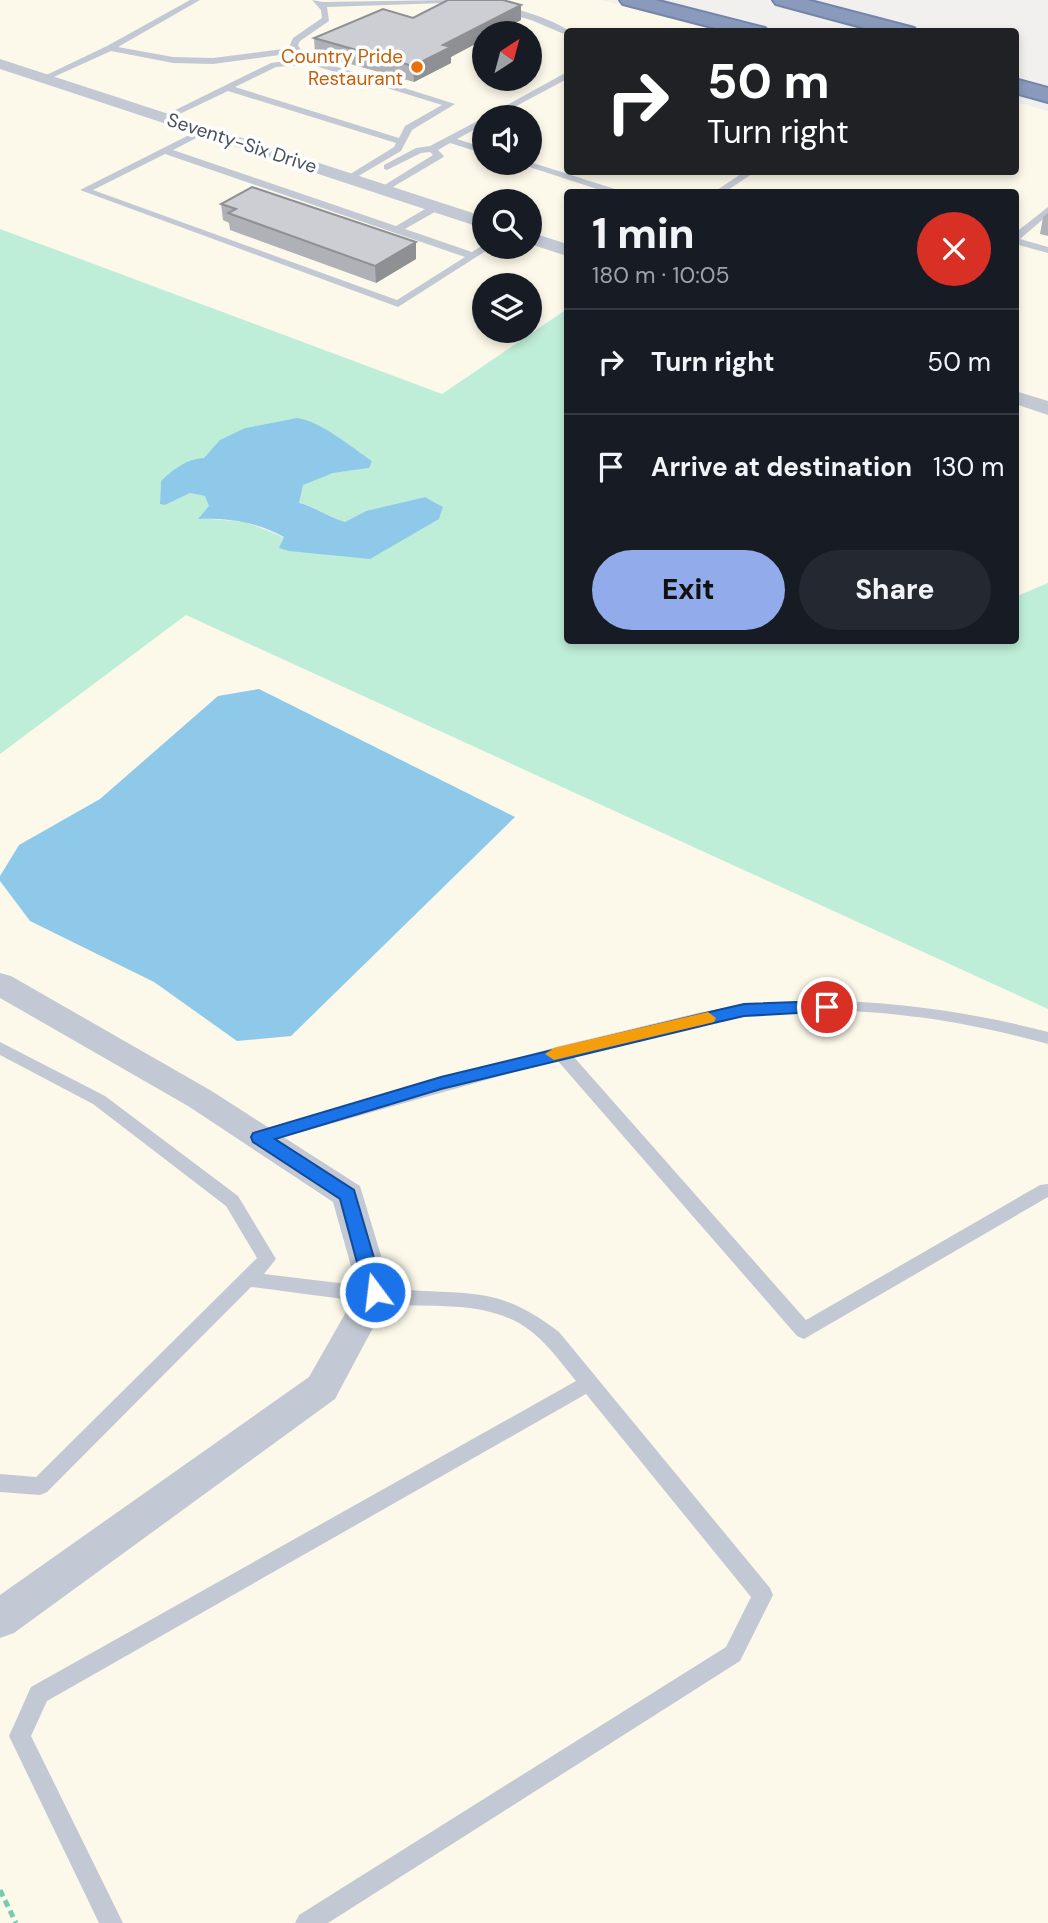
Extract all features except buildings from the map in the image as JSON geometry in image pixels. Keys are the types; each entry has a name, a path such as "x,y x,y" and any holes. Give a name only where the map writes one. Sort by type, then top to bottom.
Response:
{"highway":[{"path":"630,0 768,28"},
{"path":"680,0 768,28"},
{"path":"783,0 892,28"},
{"path":"1019,87 1048,95"},
{"path":"1019,97 1048,104"}],"street":[{"name":"Seventy-Six Drive","path":"0,64 472,218"},
{"path":"542,242 564,249"},
{"path":"1019,398 1048,408"},
{"path":"0,985 199,1098 348,1195 375,1292 323,1388 0,1620"}],"lane":[{"path":"44,78 110,48 196,0"},
{"path":"301,62 294,45 296,40 326,19 319,3 445,0"},
{"path":"462,0 534,18 564,31"},
{"path":"110,48 173,60 213,61 297,50"},
{"path":"164,118 274,65 309,61 450,104 408,128 398,149 355,180"},
{"path":"512,105 564,77"},
{"path":"226,87 401,142"},
{"path":"355,180 419,150 432,149 472,127"},
{"path":"205,130 85,190 398,304 472,257"},
{"path":"449,140 472,147"},
{"path":"383,189 439,156 432,149"},
{"path":"163,150 472,256"},
{"path":"542,169 605,189"},
{"path":"724,189 745,175"},
{"path":"397,230 436,206"},
{"path":"1019,235 1048,210"},
{"path":"1019,240 1048,250"},
{"path":"259,1137 441,1083 560,1052 744,1010 855,1006 940,1015 1015,1028 1048,1038"},
{"path":"0,1048 99,1100 232,1201 267,1259 40,1486 0,1483"},
{"path":"560,1052 804,1331 1046,1190"},
{"path":"247,1279 375,1292 399,1297 470,1299 495,1304 515,1312 552,1338 764,1595 733,1654 307,1923"},
{"path":"111,1923 20,1736 39,1694 589,1383"}],"path":[{"path":"0,1890 16,1923"}],"shaded area":[{"path":"0,0 601,0 718,28 564,28 564,175 1019,175 1019,103 1048,111 1048,583 1019,595 1019,189 564,189 564,440 0,229"},
{"path":"186,615 1048,1009 1048,1923 0,1923 0,754"}],"green space":[{"path":"0,229 442,394 517,343 542,343 542,326 564,311 564,644 1019,644 1019,595 1048,583 1048,1009 186,615 0,754","holes":["297,418 336,435 372,461 369,468 333,473 302,485 299,503 345,522 366,511 425,497 443,507 439,519 413,533 285,538 246,522 199,518 210,506 205,496 190,493 165,505 160,503 161,481 204,458 245,428"]}],"water":[{"path":"297,418 325,429 372,461 369,468 333,473 303,485 299,503 345,522 366,511 425,497 443,507 439,519 370,559 289,551 279,548 284,537 253,524 198,519 209,506 205,496 190,493 165,505 160,504 161,481 181,465 204,458 220,440 245,428"},
{"path":"259,689 515,817 291,1036 237,1041 154,982 30,921 0,881 0,876 19,845 100,799 218,696"}],"slow traffic":[{"path":"554,1054 708,1018"}],"place":[{"name":"Country Pride Restaurant","path":"417,67"}],"route":[{"path":"375,1292 348,1195 259,1137 441,1083 560,1052 744,1010 827,1007"}]}
